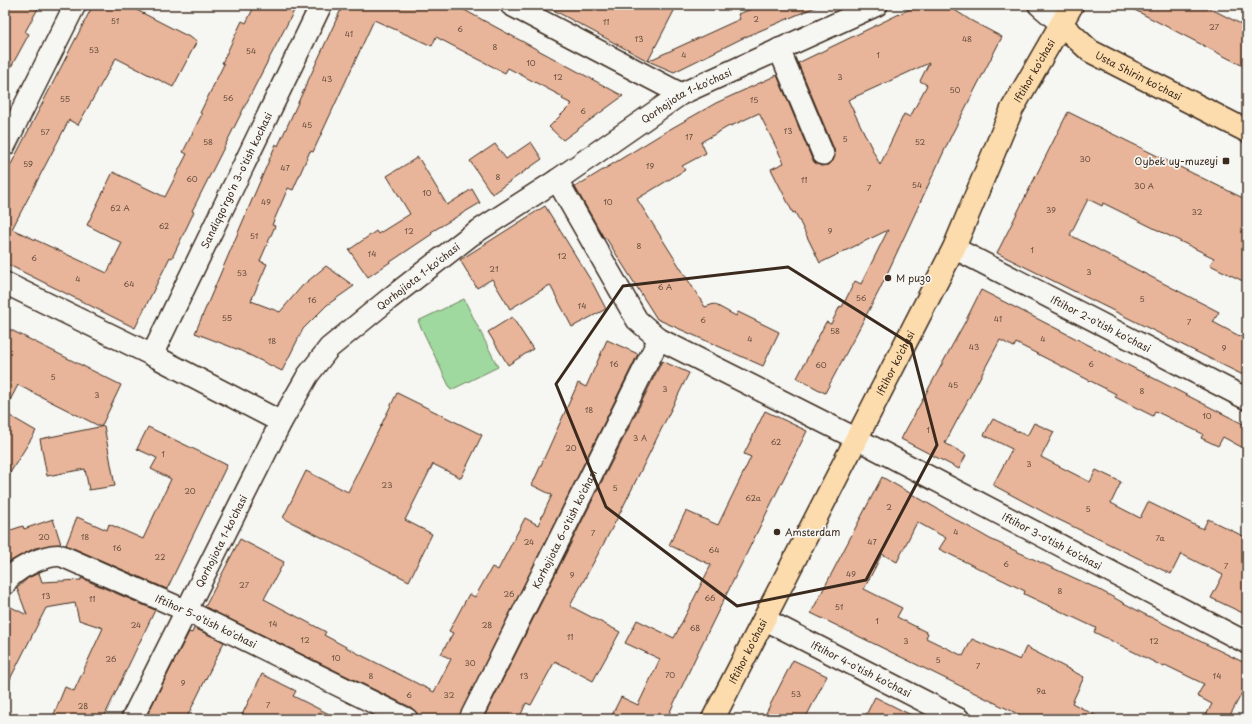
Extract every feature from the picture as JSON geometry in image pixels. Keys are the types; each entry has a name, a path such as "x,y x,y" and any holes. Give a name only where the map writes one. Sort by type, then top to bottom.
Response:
{"main road":[{"name":"Iftihor ko'chasi","path":"713,719 954,248 1012,109 1072,5"},
{"name":"Usta Shirin ko'chasi","path":"1061,24 1090,51 1247,132"}],"street":[{"path":"5,145 75,5"},
{"name":"Sandiqqo'rgo'n 3-o'tish kochasi","path":"152,355 321,5"},
{"path":"511,5 681,94"},
{"name":"Qorhojiota 1-ko'chasi","path":"132,719 281,422 308,374 329,348 470,236 557,180 681,94 877,5"},
{"name":"Usta Shirin ko'chasi","path":"1039,5 1061,24"},
{"path":"779,49 824,154"},
{"path":"557,180 637,320 659,339 857,439"},
{"name":"Iftihor 2-o'tish ko'chasi","path":"954,248 1247,399"},
{"path":"5,283 152,355 281,422"},
{"name":"Korhojiota 6-o'tish ko'chasi","path":"470,719 659,339"},
{"name":"Iftihor 3-o'tish ko'chasi","path":"857,439 1247,643"},
{"name":"Iftihor 5-o'tish ko'chasi","path":"5,584 17,571 48,556 56,555 187,611 407,719"},
{"name":"Iftihor 4-o'tish ko'chasi","path":"764,619 959,719"}],"highlighted area":[{"path":"788,267 911,344 937,445 866,580 737,606 606,507 556,384 623,286"}],"green space":[{"path":"464,299 498,367 451,390 418,321"}],"building":[{"path":"5,5 40,5 25,32 29,34 5,78"},
{"path":"93,5 127,5 197,41 173,87 116,58 78,125 69,120 12,229 107,273 122,243 87,225 113,172 165,197 187,154 183,152 202,114 200,113 224,64 222,63 242,21 246,23 255,5 297,5 192,211 194,212 172,258 170,257 135,328 5,263 5,176"},
{"path":"343,5 455,5 623,96 563,140 549,127 572,104 562,99 563,97 508,68 505,73 436,37 432,46 374,20 313,152 310,151 293,190 288,188 272,225 275,226 260,261 267,264 251,301 280,312 302,286 326,266 354,286 327,305 303,329 282,371 239,350 195,333 276,144 278,146"},
{"path":"544,5 677,5 648,61"},
{"path":"763,5 820,5 743,38 674,72 648,61 740,19 738,14"},
{"path":"918,5 947,5 970,20 1002,37 952,134 879,291 825,393 797,378 826,322 831,324 840,306 842,307 855,281 861,284 888,230 820,263 795,212 793,213 771,169 784,163 759,113 731,125 701,142 706,153 682,166 685,170 637,199 705,307 714,304 736,316 738,312 779,332 763,366 657,319 606,238 604,238 575,187 716,103 777,75 812,159 815,163 821,166 828,165 833,161 835,156 834,149 798,63","holes":["929,63 920,81 927,85 910,117 904,114 880,165 848,100"]},
{"path":"1125,5 1203,5 1247,27 1247,68"},
{"path":"1068,112 1247,200 1247,283 1210,265 1214,258 1103,203 1102,206 1088,199 1070,235 1219,312 1213,322 1247,340 1247,377 997,253"},
{"path":"531,142 542,159 492,194 470,161 495,144 506,159"},
{"path":"418,157 447,205 472,189 480,203 431,232 432,234 368,277 349,250 376,231 378,234 410,214 387,176"},
{"path":"545,206 593,284 606,309 572,327 550,285 510,309 492,279 477,288 460,260"},
{"path":"981,290 1247,426 1247,450 1223,437 1218,446 1201,438 1203,434 1155,411 1153,416 1115,397 1116,394 1016,343 1014,347 1000,340 945,443 966,455 959,469 901,439"},
{"path":"512,317 533,349 508,365 488,332"},
{"path":"5,327 121,385 101,427 18,385 5,410"},
{"path":"607,340 638,354 458,719 427,719 418,715 412,708 205,607 240,539 284,562 264,599 326,632 324,635 434,692 451,659 441,654 453,633 449,631 469,594 475,597 492,567 498,570 525,518 538,525 552,495 532,485 578,383 586,387"},
{"path":"662,361 689,373 618,517 570,606 620,632 593,681 555,661 531,705 526,703 519,719 483,719"},
{"path":"397,393 482,435 461,478 433,464 405,520 432,534 409,581 283,518 306,471 348,492"},
{"path":"765,411 807,431 700,648 667,718 669,719 610,719 621,697 638,705 660,659 625,643 637,620 674,638 711,565 669,545 686,511 718,525 751,457 744,454"},
{"path":"5,413 36,431 5,481"},
{"path":"993,419 1027,436 1034,423 1054,432 1041,457 1090,482 1096,470 1121,482 1111,503 1140,518 1148,502 1203,529 1208,519 1247,538 1247,615 1211,598 1223,575 1181,554 1171,574 1049,515 993,485 1012,449 984,435"},
{"path":"104,426 115,486 89,490 85,469 47,476 40,439"},
{"path":"148,427 227,465 167,589 66,545 77,517 107,530 109,524 143,539 171,479 151,469 157,458 137,449"},
{"path":"882,477 990,539 1096,588 1144,614 1247,664 1247,695 1242,693 1228,719 1204,719 1212,704 1197,696 1204,684 1165,665 1164,667 1094,632 1096,628 1024,594 1025,591 939,549 946,538 917,522 897,562 882,554 864,589 902,608 897,617 928,633 926,638 963,656 972,639 1020,660 1026,647 1084,677 1072,703 1102,719 1028,719 811,613"},
{"path":"53,519 61,544 35,548 7,563 5,557 5,532 23,526 24,529"},
{"path":"39,573 42,582 81,580 81,578 155,610 103,719 52,719 65,687 74,691 103,628 79,620 75,603 46,608 5,689 5,604 27,615 17,588 28,578"},
{"path":"194,628 224,642 186,719 145,719 189,632 192,633"},
{"path":"793,660 827,676 805,719 763,719"},
{"path":"262,674 296,691 293,696 339,719 240,719"},
{"path":"875,697 919,719 864,719"}],"place":[{"name":"Oybek uy-muzeyi","path":"1226,161"},
{"name":"М ризо","path":"888,278"},
{"name":"Amsterdam","path":"777,532"}]}
